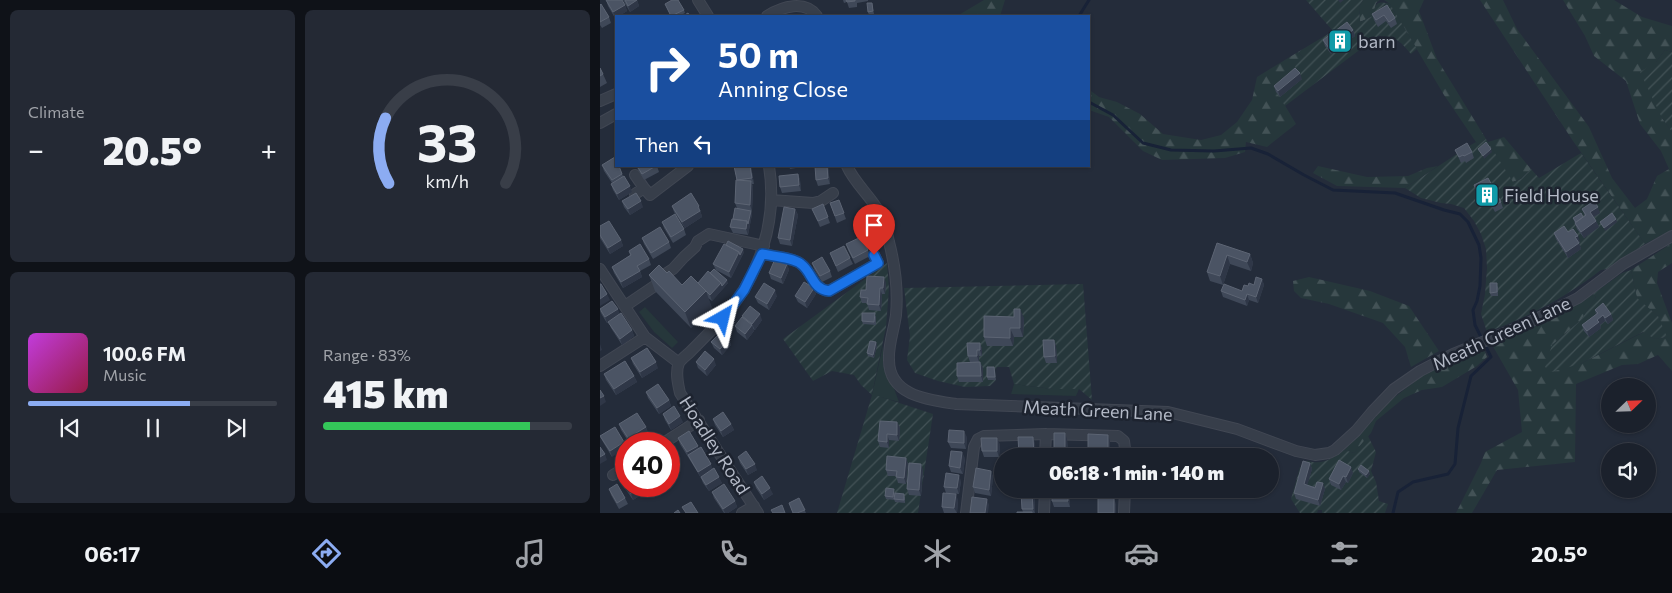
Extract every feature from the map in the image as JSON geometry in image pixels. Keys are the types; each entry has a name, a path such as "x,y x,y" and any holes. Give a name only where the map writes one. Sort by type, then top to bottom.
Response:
{"street":[{"path":"698,0 707,15"},
{"path":"769,15 799,5 814,11 816,15"},
{"path":"600,102 615,94"},
{"path":"600,123 615,115"},
{"path":"635,175 639,191 650,195 687,167"},
{"path":"600,269 645,337 679,363 723,318 744,290 763,250 769,224 771,200 769,167"},
{"name":"Meath Green Lane","path":"848,167 878,209 890,244 894,266 896,303 889,360 897,383 906,392 922,398 956,404 1168,412 1236,429 1314,456 1329,453 1341,445 1394,389 1420,371 1453,354 1524,325 1578,298 1623,264 1672,236"},
{"path":"771,200 813,203 821,201 833,193"},
{"path":"625,306 656,285 662,276 673,269 695,247 698,241 710,234 797,261 802,264 818,287 829,291 878,263 874,255"},
{"path":"600,366 645,337"},
{"name":"Hoadley Road","path":"679,363 677,379 680,393 756,509"},
{"path":"680,432 699,420"},
{"path":"1045,448 1046,434"},
{"path":"966,513 974,447 978,439 984,436 1046,434 1118,436 1124,440 1125,448"},
{"path":"1044,513 1045,498"},
{"path":"1124,513 1125,498"},
{"path":"742,513 756,509"}],"green space":[{"path":"984,0 1005,0 1000,15 959,15"},
{"path":"1306,0 1363,0 1359,7 1360,22 1373,16 1377,4 1382,2 1390,4 1417,49 1411,54 1397,40 1378,36 1285,106 1276,92 1297,74 1295,66 1303,57 1298,52 1333,31"},
{"path":"1363,0 1380,0 1376,3 1373,16 1360,22 1359,7"},
{"path":"1384,0 1424,0 1419,11 1437,59 1486,139 1478,145 1444,95 1390,4"},
{"path":"1480,0 1503,0 1517,29 1589,127 1612,178 1635,208 1647,199 1657,176 1669,169 1661,151 1640,124 1626,81 1594,56 1585,36 1563,0 1614,0 1642,17 1672,26 1672,52 1665,50 1656,62 1662,118 1672,132 1672,230 1645,244 1573,141"},
{"path":"1665,50 1672,52 1672,132 1662,118 1640,72 1656,62"},
{"path":"1298,52 1303,57 1297,74 1280,97 1296,124 1267,147 1246,142 1245,152 1225,158 1162,160 1143,151 1109,117 1090,110 1091,91 1099,97 1117,102 1140,114 1163,134 1201,140 1221,135 1237,122 1252,100 1257,77"},
{"path":"1504,137 1531,169 1521,179 1512,182 1488,142"},
{"path":"1486,139 1513,182 1521,179 1531,169 1539,178 1581,153 1645,244 1607,269 1601,270 1547,306 1487,332 1481,314 1487,268 1486,249 1474,221 1464,208 1421,198 1405,188 1469,146 1476,142 1478,145"},
{"path":"1318,166 1367,177 1408,176 1427,168 1438,166 1405,188 1337,186 1313,173"},
{"path":"1672,243 1672,263 1658,272 1657,283 1672,323 1672,371 1658,355 1638,364 1622,365 1576,384 1575,462 1497,470 1472,513 1456,513 1485,452 1522,432 1518,390 1491,343 1549,319 1593,294 1596,297 1581,320 1552,345 1580,364 1644,332 1655,339 1666,337 1658,316 1637,299 1631,270"},
{"path":"887,263 889,289 886,327 872,394 933,414 918,513 837,513 872,395 854,375 832,371 813,381 783,339"},
{"path":"1631,270 1637,298 1658,316 1667,337 1655,339 1643,332 1580,364 1551,372 1545,367 1552,345 1581,320 1596,297 1593,294 1622,273"},
{"path":"1309,277 1370,291 1409,306 1439,351 1411,367 1405,347 1383,323 1329,304 1301,298 1294,291 1293,281"},
{"path":"1083,284 1092,400 1079,389 1053,389 1014,384 1009,367 997,367 995,370 996,380 990,386 965,387 938,381 915,373 907,360 910,336 904,288"},
{"path":"645,307 678,342 672,348 654,332 639,312"},
{"path":"883,345 883,364 899,402 872,395"},
{"path":"1482,345 1487,357 1477,366 1442,387 1422,390 1404,398 1376,421 1371,433 1354,453 1344,450 1391,400 1422,376 1457,356"},
{"path":"1014,384 1053,389 1079,389 1076,396 1011,394"},
{"path":"1368,436 1376,452 1371,471 1376,482 1379,501 1388,504 1385,513 1322,513 1322,510 1318,510 1317,513 1300,513 1291,499 1300,467 1306,467 1307,461 1323,462 1344,450 1354,453"}],"building":[{"path":"606,0 622,0 625,5 613,12"},
{"path":"625,0 637,0 628,6"},
{"path":"672,0 678,0 684,10 670,15 665,4"},
{"path":"867,3 872,3 873,11 868,12"},
{"path":"600,5 609,17 600,22"},
{"path":"1387,5 1395,18 1389,22 1384,15 1376,20 1372,14"},
{"path":"1347,22 1353,30 1329,48 1323,40"},
{"path":"1295,68 1300,73 1278,91 1274,86"},
{"path":"1486,142 1491,149 1483,156 1478,149"},
{"path":"1467,143 1472,152 1459,157 1455,150"},
{"path":"615,157 615,167 619,167 622,174 612,180 602,165"},
{"path":"638,167 654,167 642,174"},
{"path":"734,167 750,167 752,178 737,180"},
{"path":"815,167 827,167 828,178 816,180"},
{"path":"798,174 799,185 780,187 779,176"},
{"path":"624,176 630,186 617,194 611,184"},
{"name":"Field House","path":"1488,178 1501,202 1492,206 1486,193 1480,197 1474,185"},
{"path":"736,180 751,181 750,205 735,203"},
{"path":"636,193 641,201 628,209 622,201"},
{"path":"691,193 700,211 682,222 672,206"},
{"path":"839,200 844,213 835,216 830,203"},
{"path":"1594,201 1598,207 1590,212 1596,221 1581,232 1575,223 1586,215 1582,209"},
{"path":"823,204 828,217 818,221 812,209"},
{"path":"784,207 795,209 790,240 778,238"},
{"path":"735,208 751,211 748,224 747,221 733,219"},
{"path":"1581,213 1583,217 1576,222 1573,218"},
{"path":"1612,213 1616,219 1604,228 1600,222"},
{"path":"675,214 684,229 671,237 662,222"},
{"path":"732,219 747,221 746,229 730,227"},
{"path":"609,221 621,240 608,248 600,235 600,226"},
{"path":"1564,226 1568,232 1573,229 1578,236 1575,237 1579,243 1566,252 1554,233"},
{"path":"660,227 669,242 651,253 642,238"},
{"path":"861,237 868,250 853,258 846,244"},
{"path":"728,241 743,249 740,255 739,252 726,245"},
{"path":"1217,243 1250,254 1247,262 1227,255 1220,276 1207,272"},
{"path":"640,244 649,259 637,266 640,271 621,282 612,267 631,255 629,251"},
{"path":"724,244 739,252 729,272 713,264"},
{"path":"844,246 850,258 836,266 830,253"},
{"path":"822,257 830,271 820,276 812,263"},
{"path":"775,259 787,264 781,278 769,273"},
{"path":"659,265 667,273 669,271 682,285 691,276 706,291 685,312 649,275"},
{"path":"714,269 727,280 722,286 710,273"},
{"path":"708,271 721,283 710,295 698,283"},
{"path":"867,276 884,277 883,288 880,288 879,305 867,304 868,298 860,297 861,290 866,290"},
{"path":"1256,277 1262,279 1256,297 1247,294 1245,300 1221,291 1224,284 1242,291 1244,285 1248,286 1249,283 1254,285"},
{"path":"804,282 814,288 805,302 795,296"},
{"path":"764,283 775,290 767,304 755,297"},
{"path":"1490,283 1497,283 1497,292 1490,293"},
{"path":"600,284 607,294 600,299"},
{"path":"612,301 618,309 605,317 600,309"},
{"path":"1603,303 1611,314 1605,318 1603,315 1597,320 1599,322 1587,331 1582,325 1598,313 1595,310"},
{"path":"750,306 760,314 752,324 742,316"},
{"path":"1014,309 1020,309 1020,328 1010,328 1010,338 984,337 984,316 1014,317"},
{"path":"621,313 632,330 620,339 608,322"},
{"path":"862,313 875,313 874,322 862,321"},
{"path":"742,317 752,325 745,334 735,326"},
{"path":"721,332 729,339 720,349 711,342"},
{"path":"1043,340 1054,340 1055,356 1044,357"},
{"path":"870,341 876,342 873,355 867,353"},
{"path":"967,343 980,343 980,350 977,350 977,356 968,356"},
{"path":"647,348 656,362 640,372 631,358"},
{"path":"705,351 714,359 705,370 696,362"},
{"path":"625,361 634,376 614,389 604,374"},
{"path":"980,362 981,376 957,376 957,363"},
{"path":"987,367 994,367 995,377 987,377"},
{"path":"658,384 669,400 657,408 646,392"},
{"path":"600,390 604,396 600,398"},
{"path":"674,406 680,416 669,424 663,414"},
{"path":"723,412 731,424 721,431 713,419"},
{"path":"637,413 646,427 638,432 624,432 619,424"},
{"path":"880,421 897,422 897,435 887,434 887,442 878,441"},
{"path":"615,427 618,432 615,432 615,448 610,451 600,436"},
{"path":"949,430 964,431 964,443 948,442"},
{"path":"689,431 698,446 687,452 680,441 680,437"},
{"path":"1054,433 1065,433 1065,448 1054,448"},
{"path":"1088,434 1108,435 1108,448 1088,448"},
{"path":"1018,437 1033,437 1034,448 1019,448"},
{"path":"981,438 997,438 997,448 994,448 994,451 982,451"},
{"path":"600,447 605,454 600,457"},
{"path":"701,447 711,464 698,472 688,455"},
{"path":"746,451 755,464 746,469 738,457"},
{"path":"951,451 962,452 960,468 949,466"},
{"path":"887,456 906,458 904,478 896,477 897,471 886,470"},
{"path":"1339,460 1351,467 1346,477 1343,476 1339,484 1329,479"},
{"path":"1303,461 1310,463 1304,484 1315,488 1317,482 1323,483 1318,500 1294,493"},
{"path":"909,463 921,464 919,490 907,489"},
{"path":"1361,465 1369,471 1366,475 1358,469"},
{"path":"714,468 719,477 706,485 701,477"},
{"path":"976,468 991,471 989,490 973,487"},
{"path":"946,473 959,475 957,488 944,487"},
{"path":"762,476 770,488 762,494 754,482"},
{"path":"724,484 735,501 723,509 712,492"},
{"path":"615,485 615,497 625,498 617,503 609,489"},
{"path":"886,488 894,489 893,497 885,496"},
{"path":"895,493 904,494 904,500 894,499"},
{"path":"943,493 956,494 954,508 942,507"},
{"path":"972,497 987,499 985,513 970,513"},
{"path":"799,498 805,510 793,513 789,503"},
{"path":"1021,498 1032,498 1033,509 1022,509"},
{"path":"1052,498 1068,498 1068,501 1052,501"},
{"path":"1098,498 1114,498 1114,513 1098,513"},
{"path":"691,502 698,513 686,513 682,507"},
{"path":"782,505 785,513 773,513 771,510"}],"waterway":[{"path":"1080,15 1089,0"},
{"path":"1090,103 1113,115 1143,143 1171,150 1214,151 1251,148 1268,154 1333,190 1395,193 1460,214 1468,222 1479,245 1481,258 1480,286 1473,310 1475,325 1491,357 1471,376 1458,428 1455,464 1448,474 1413,482 1398,492 1393,513"}],"place":[{"name":"barn","path":"1340,41"},
{"name":"Field House","path":"1487,195"}],"route":[{"path":"723,318 744,290 762,254 797,261 802,264 818,287 829,291 878,263 874,255"}]}
